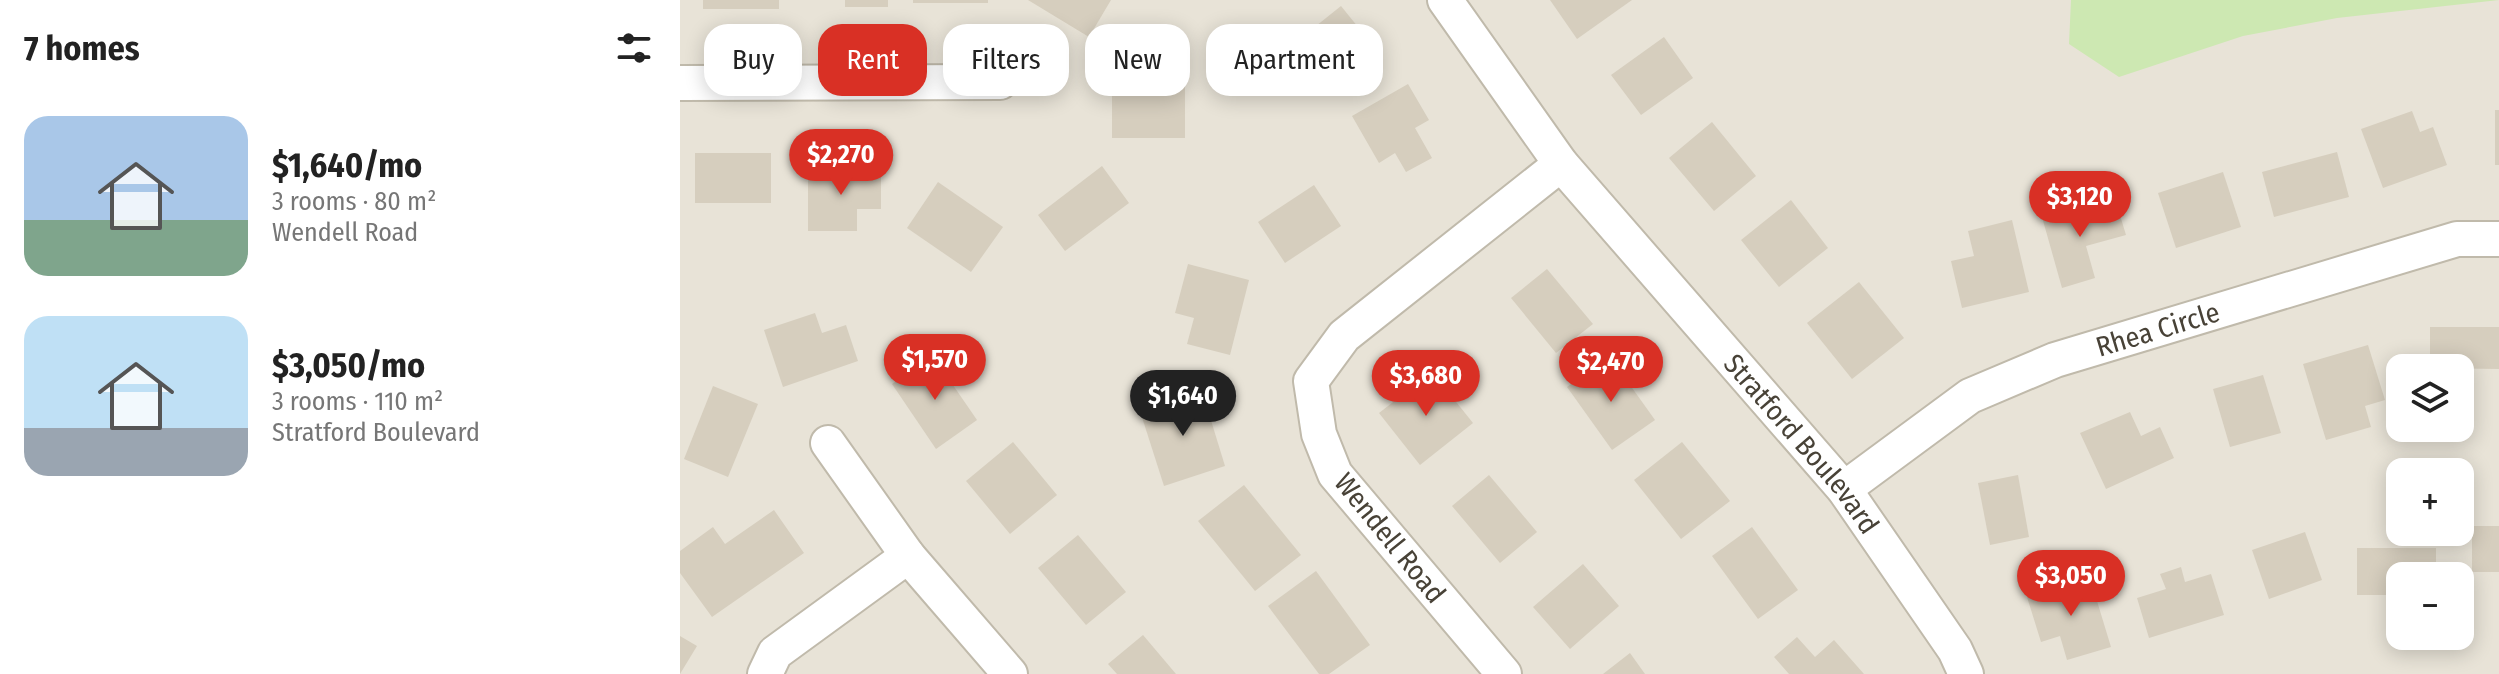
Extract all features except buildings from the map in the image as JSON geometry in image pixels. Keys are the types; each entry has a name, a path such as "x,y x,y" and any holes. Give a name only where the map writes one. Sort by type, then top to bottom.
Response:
{"street":[{"name":"Stratford Boulevard","path":"1445,0 1561,164 1844,489 1955,650 1966,674"},
{"path":"680,83 943,82"},
{"name":"Wendell Road","path":"1504,674 1335,474 1319,434 1311,381 1344,336 1561,164"},
{"name":"Rhea Circle","path":"1844,489 1970,396 2055,360 2457,239 2499,239"},
{"path":"828,443 908,556 1010,674"},
{"path":"765,674 775,653 908,556"}],"shaded area":[{"path":"680,0 2499,0 2499,674 680,674"}],"green space":[{"path":"2071,0 2499,0 2337,18 2243,36 2119,77 2069,44"}]}
